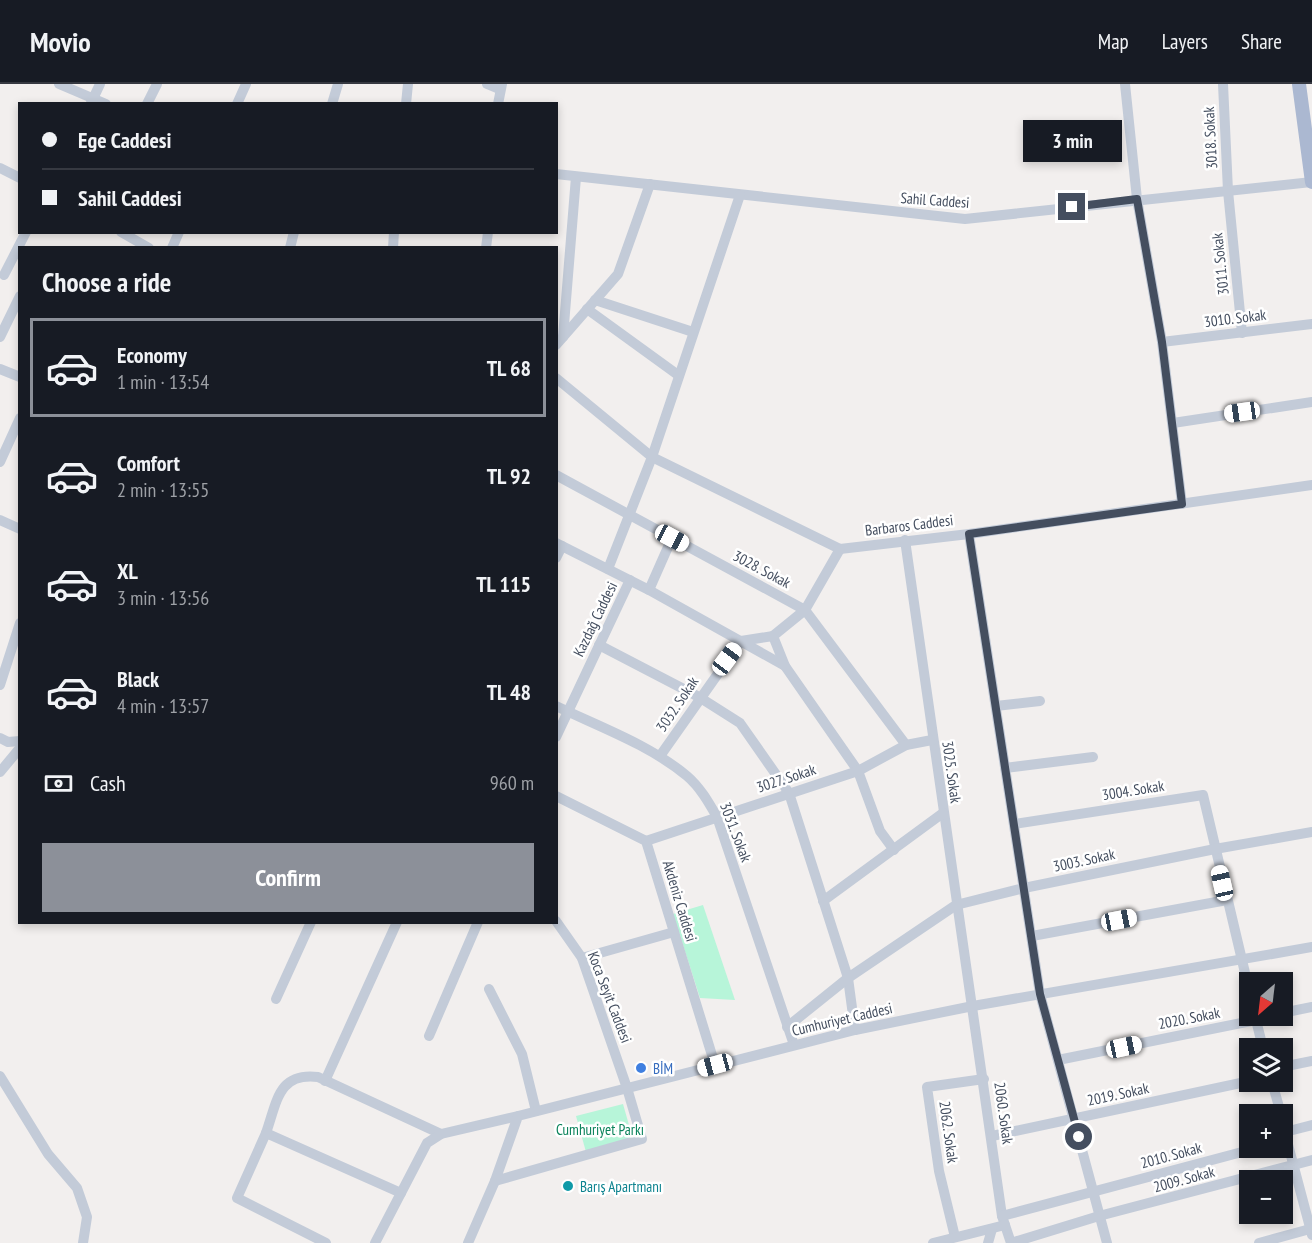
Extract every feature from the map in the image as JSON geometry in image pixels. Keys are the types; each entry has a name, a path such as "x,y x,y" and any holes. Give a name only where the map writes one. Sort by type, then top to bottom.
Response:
{"main road":[{"path":"1304,86 1312,182"}],"street":[{"path":"59,84 92,101 100,84"},
{"path":"148,102 157,84"},
{"path":"238,102 246,84"},
{"path":"333,102 338,84"},
{"path":"406,102 408,84"},
{"path":"487,84 500,87 498,102"},
{"path":"1125,84 1137,199 1162,342 1182,504"},
{"name":"3018. Sokak","path":"1223,84 1228,191"},
{"path":"0,168 18,177"},
{"name":"Sahil Caddesi","path":"558,174 965,219 1312,182"},
{"path":"560,341 576,177"},
{"path":"560,341 618,274 650,184"},
{"name":"3011. Sokak","path":"1228,191 1242,333"},
{"path":"608,569 631,516 652,457 740,195"},
{"path":"124,234 146,246"},
{"path":"4,275 18,248"},
{"path":"0,337 18,300"},
{"path":"591,304 693,332"},
{"path":"591,304 678,375"},
{"name":"3010. Sokak","path":"1162,342 1312,324"},
{"path":"0,369 18,376"},
{"path":"558,380 652,457 840,549 805,610 773,636 741,641"},
{"path":"1173,423 1312,402"},
{"path":"0,462 18,422"},
{"name":"3028. Sokak","path":"558,476 805,610 906,745"},
{"name":"Barbaros Caddesi","path":"840,549 969,534 1312,485"},
{"path":"0,519 18,528"},
{"path":"969,534 1040,994 1107,1243"},
{"path":"649,590 672,538"},
{"name":"3025. Sokak","path":"905,540 956,905 973,1006"},
{"path":"559,545 649,590 785,666"},
{"name":"Kazdağ Caddesi","path":"558,728 562,709 599,645 630,580"},
{"path":"0,685 18,629"},
{"path":"773,636 785,666 858,771 880,831 894,850"},
{"name":"3032. Sokak","path":"660,756 699,697 741,641"},
{"path":"599,645 699,697 740,723 789,793 848,978 855,1030"},
{"path":"996,706 1040,701"},
{"name":"3031. Sokak","path":"562,709 660,756 689,777 704,795 717,817 794,1046"},
{"path":"0,738 18,741"},
{"name":"3027. Sokak","path":"646,841 858,771 906,745 932,740"},
{"path":"0,772 18,750"},
{"path":"1005,768 1093,757"},
{"name":"3004. Sokak","path":"1014,824 1203,795 1215,849"},
{"path":"558,797 646,841"},
{"path":"823,901 943,813"},
{"name":"3003. Sokak","path":"788,1027 848,978 956,905 1024,888 1215,849 1312,832"},
{"name":"Akdeniz Caddesi","path":"646,841 715,1065"},
{"path":"1215,849 1244,972"},
{"path":"1032,936 1227,900"},
{"path":"276,999 310,924"},
{"path":"325,1081 396,924"},
{"path":"429,1036 476,924"},
{"name":"Koca Seyit Caddesi","path":"495,1181 642,1139 627,1088 582,958 558,924"},
{"path":"582,958 674,932"},
{"name":"Cumhuriyet Caddesi","path":"441,1134 855,1030 973,1006 1312,947"},
{"path":"489,989 522,1054 537,1111"},
{"name":"2060. Sokak","path":"973,1006 1004,1220 1011,1243"},
{"path":"1293,1011 1312,1007"},
{"name":"2020. Sokak","path":"1058,1060 1239,1022"},
{"path":"1293,1065 1312,1061"},
{"path":"326,1243 237,1198 266,1133 280,1091 289,1081 302,1075 325,1081 441,1134"},
{"path":"0,1076 48,1154 77,1188 87,1216 83,1243"},
{"name":"2062. Sokak","path":"955,1237 939,1171 927,1087 984,1079"},
{"name":"2019. Sokak","path":"992,1136 1239,1083"},
{"path":"468,1243 495,1181 518,1116"},
{"path":"1293,1131 1312,1125"},
{"path":"266,1133 401,1193"},
{"path":"375,1243 427,1143 441,1134"},
{"name":"2010. Sokak","path":"933,1243 992,1229 1004,1220 1093,1191 1239,1153"},
{"path":"1259,1243 1311,1232 1292,1158"},
{"name":"2009. Sokak","path":"1011,1243 1099,1216 1312,1160"},
{"path":"988,1243 992,1229"}],"green space":[{"path":"703,905 735,1000 700,998 673,914"},
{"name":"Cumhuriyet Parkı","path":"623,1104 633,1139 586,1152 576,1116"}],"place":[{"name":"BİM","path":"641,1068"},
{"name":"Barış Apartmanı","path":"568,1186"}],"route":[{"path":"1072,207 1137,199 1162,342 1182,504 969,534 1040,994 1079,1137"}]}
